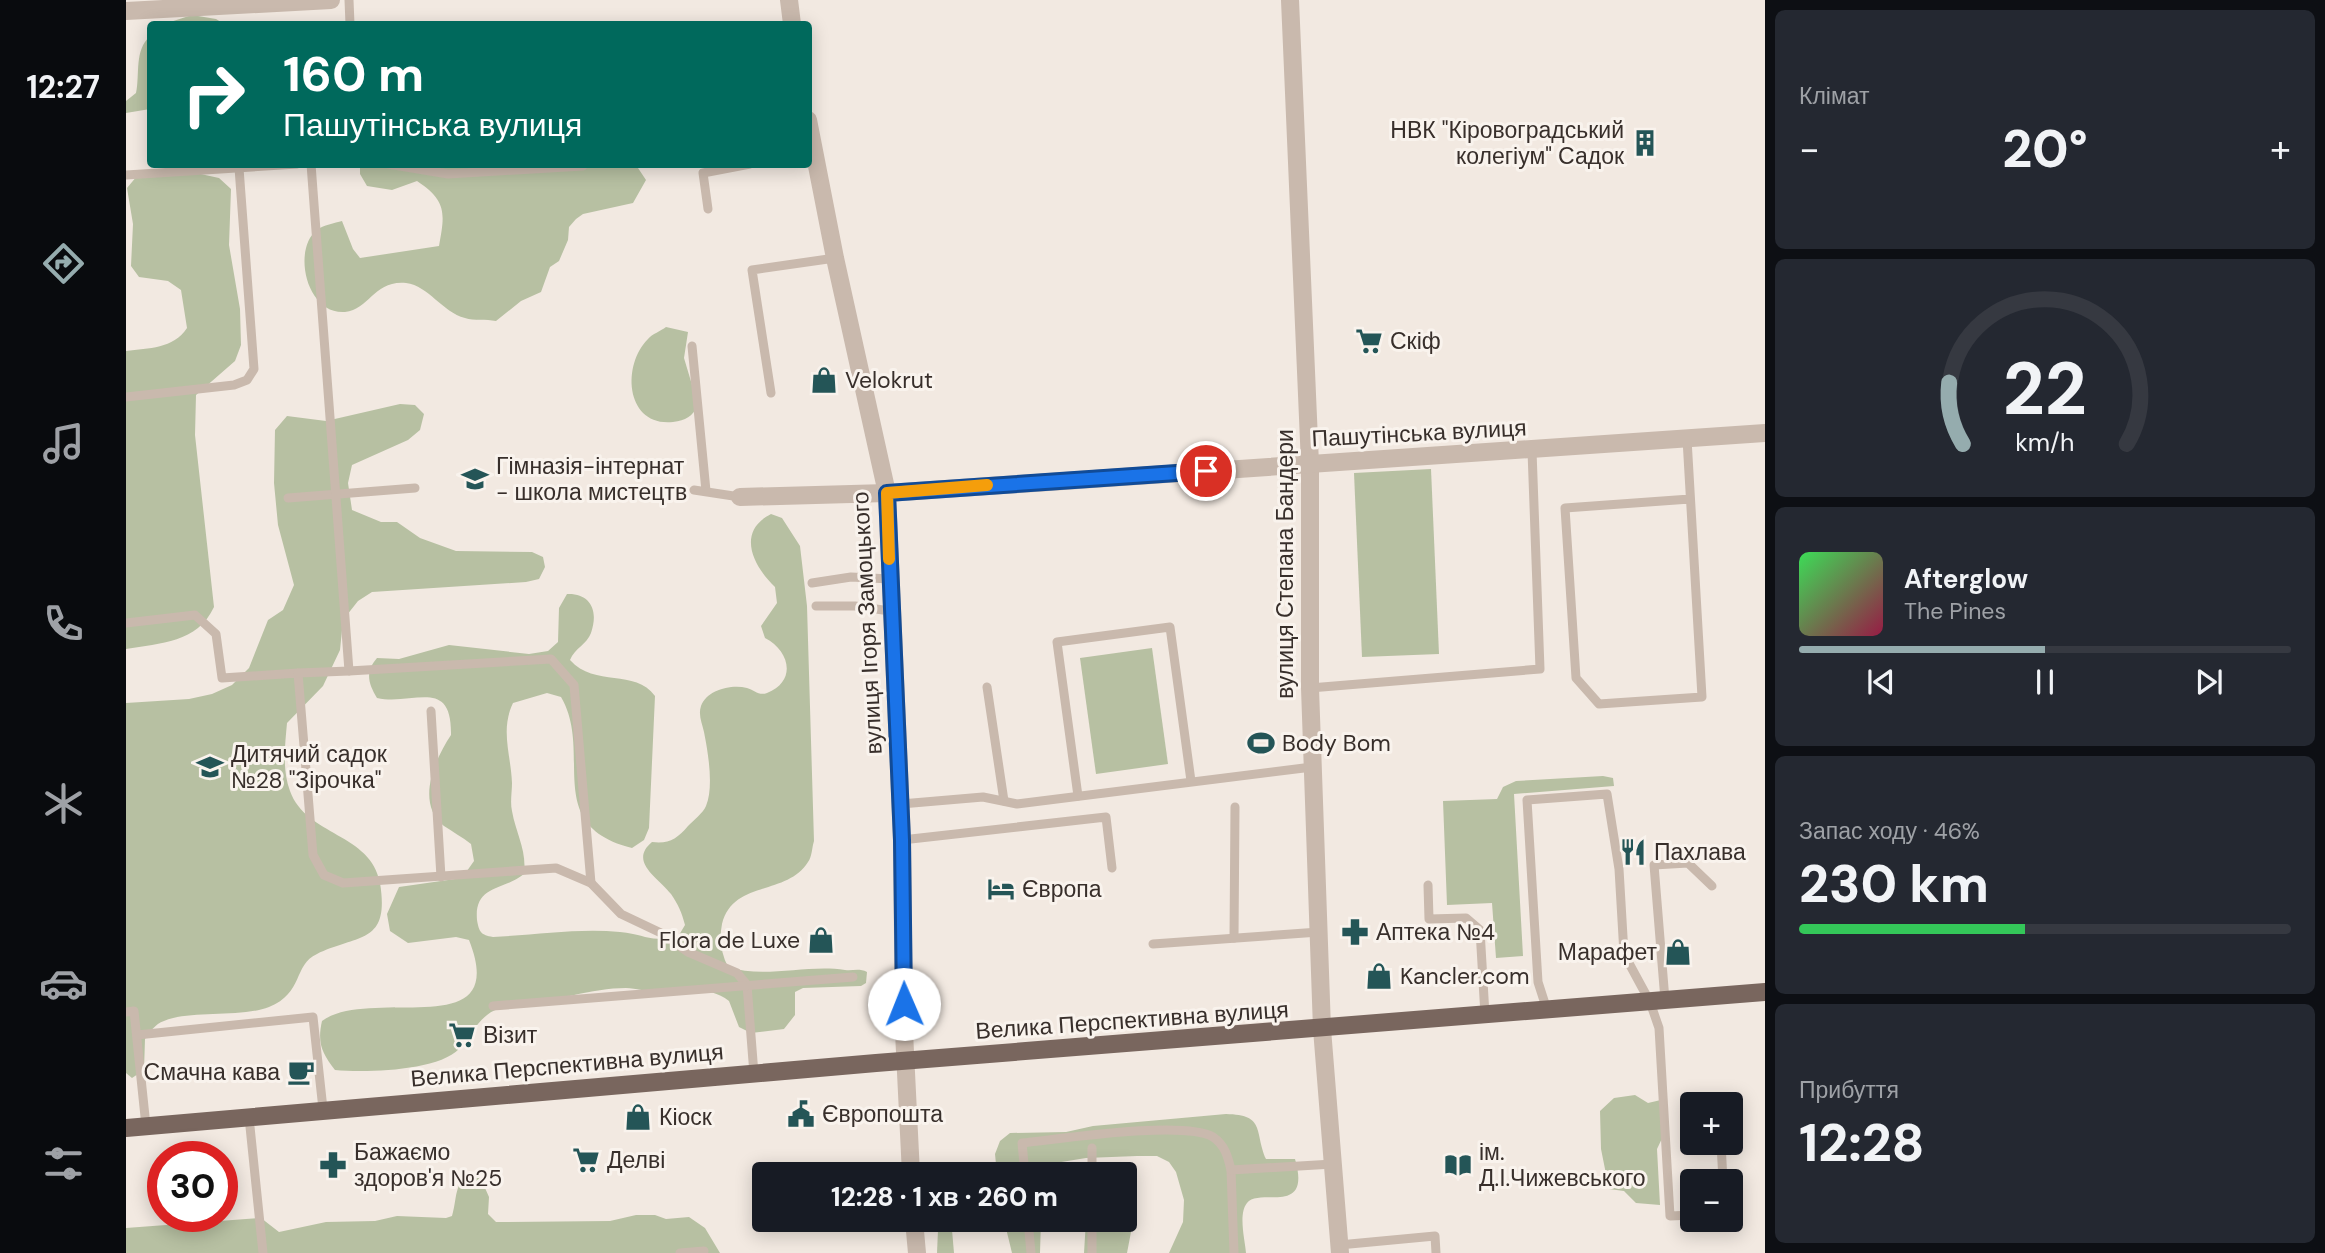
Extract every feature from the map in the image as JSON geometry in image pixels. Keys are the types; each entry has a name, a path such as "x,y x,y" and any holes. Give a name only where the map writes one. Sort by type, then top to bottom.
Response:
{"main road":[{"name":"Велика Перспективна вулиця","path":"126,1128 323,1109 1765,992"}],"street":[{"path":"126,11 331,0"},
{"path":"789,0 792,21"},
{"name":"вулиця Степана Бандери","path":"1290,0 1310,464 1310,688 1318,932 1322,1029 1340,1249"},
{"name":"вулиця Ігоря Замоцького","path":"812,155 887,493 890,611 901,804 904,1032 911,1162"},
{"name":"Пашутінська вулиця","path":"740,497 887,493 1765,433"},
{"path":"915,1232 917,1253"}],"lane":[{"path":"349,0 350,21"},
{"path":"126,175 239,168 254,369 247,380 234,386 126,397"},
{"path":"311,168 349,671"},
{"path":"412,168 448,174 549,168"},
{"path":"708,209 703,173 729,168"},
{"path":"771,393 752,270 835,258"},
{"path":"692,346 706,491"},
{"path":"1687,439 1702,697 1599,704 1576,678 1565,508 1689,499"},
{"path":"1310,688 1540,669 1532,451"},
{"path":"288,498 415,488"},
{"path":"694,489 740,497"},
{"path":"812,583 851,577 890,579"},
{"path":"816,606 855,606 890,611"},
{"path":"126,623 195,615 216,634 222,678 551,659 574,685 591,883"},
{"path":"1078,796 1057,642 1170,627 1191,781"},
{"path":"298,673 313,855 324,875 343,883 556,868 591,883 621,914 662,933 688,952 737,973 747,985 754,1074"},
{"path":"987,687 1004,802"},
{"path":"432,711 441,877"},
{"path":"901,804 983,797 1017,804 1312,767"},
{"path":"1547,1010 1538,982 1527,800 1607,794 1619,869 1624,954 1658,1001"},
{"path":"1234,938 1235,807"},
{"path":"902,840 1106,817 1112,868"},
{"path":"1680,1216 1670,1216 1659,1028 1654,865 1688,863 1712,886"},
{"path":"1428,885 1429,919 1466,918 1480,930 1485,1015"},
{"path":"1153,944 1318,932"},
{"path":"493,1006 853,977"},
{"path":"126,1012 134,1011 146,1126"},
{"path":"137,1035 313,1017 323,1109"},
{"path":"249,1117 262,1253"},
{"path":"1024,1162 1022,1143 1166,1131 1196,1131 1214,1138 1226,1151 1231,1170 1234,1253"},
{"path":"1092,1148 1092,1162"},
{"path":"1231,1170 1333,1164"},
{"path":"1029,1232 1031,1253"},
{"path":"1092,1232 1092,1253"},
{"path":"1340,1249 1435,1236 1436,1253"},
{"path":"680,1253 704,1251"}],"green space":[{"path":"192,15 219,21 173,21"},
{"path":"147,40 147,110 126,113 126,101 136,93 138,63"},
{"path":"360,168 638,168 646,180 633,203 583,214 576,219 569,227 568,240 559,261 550,267 541,292 521,301 496,321 469,319 457,315 422,289 406,283 386,286 361,306 345,312 332,310 321,303 312,292 307,279 305,251 309,239 322,227 342,221 353,249 360,258 439,246 442,209 427,188 417,181 392,190 367,186 360,174"},
{"path":"196,173 219,178 231,189 229,245 240,309 241,345 235,361 196,395 195,435 214,607 207,619 188,635 165,643 126,649 126,351 168,344 187,328 181,290 168,281 139,277 131,266 133,224 127,188 137,176"},
{"path":"666,327 688,332 684,358 698,405 688,417 673,422 657,421 645,415 637,405 633,392 634,364 639,351 650,337"},
{"path":"400,404 415,405 424,414 420,430 408,440 352,465 348,483 352,510 381,522 397,522 420,538 456,551 532,552 543,557 545,567 539,579 526,582 372,592 358,601 343,620 340,650 323,686 287,723 285,766 287,783 298,806 323,827 352,844 374,867 380,883 380,917 368,934 309,959 288,994 269,1007 244,1012 186,1016 158,1024 145,1039 144,1070 132,1078 126,1073 126,703 189,699 212,694 232,685 249,668 268,620 283,610 294,585 278,525 274,483 275,430 287,416 326,421"},
{"path":"1431,469 1439,654 1362,657 1354,473"},
{"path":"771,514 782,518 800,546 807,606 814,841 809,860 799,873 749,894 728,910 721,930 722,951 728,967 756,972 861,970 867,972 866,983 861,986 803,988 795,992 795,1015 784,1029 751,1033 739,1027 729,1001 712,993 695,990 654,992 626,988 600,990 493,1011 482,1020 459,1049 435,1062 400,1069 335,1070 322,1047 322,1021 344,1012 372,1008 430,1007 454,1003 471,992 477,972 469,940 456,937 408,943 390,931 387,914 399,887 462,878 474,861 471,844 444,826 435,816 431,805 429,793 434,768 451,735 450,717 445,705 438,699 428,697 377,698 369,673 377,658 399,659 449,645 529,654 548,651 558,642 559,608 567,594 582,596 587,600 591,604 594,617 591,633 570,660 591,674 637,682 655,696 649,828 644,840 632,848 604,837 587,823 578,805 570,719 561,697 547,693 513,703 507,723 511,804 523,850 524,874 485,895 477,909 477,920 481,932 493,937 588,931 629,933 654,939 679,935 685,925 680,909 671,894 648,870 643,856 645,849 652,842 672,840 680,834 706,806 710,780 700,716 704,700 714,692 734,687 767,693 777,688 786,674 785,658 780,650 765,638 761,626 777,603 775,587 755,559 751,539 760,521"},
{"path":"1152,648 1168,764 1096,774 1080,658"},
{"path":"1603,776 1613,778 1614,786 1514,794 1523,956 1496,958 1492,903 1447,905 1443,801 1497,799 1503,787 1516,781"},
{"path":"1635,1095 1648,1103 1665,1099 1666,1130 1657,1149 1660,1205 1636,1203 1624,1191 1609,1189 1601,1149 1600,1111 1614,1098"},
{"path":"1239,1115 1253,1121 1266,1159 1295,1159 1298,1177 1296,1188 1282,1197 1253,1199 1247,1203 1242,1220 1246,1253 1169,1253 1183,1222 1184,1200 1176,1172 1169,1162 1157,1156 1137,1156 1062,1162 996,1162 995,1154 1000,1141 1010,1133 1066,1132 1093,1126"},
{"path":"478,1172 489,1197 488,1214 496,1222 610,1221 636,1215 655,1215 666,1219 689,1217 705,1228 720,1253 126,1253 126,1228 147,1226 147,1232 238,1232 238,1220 261,1218 279,1232 326,1222 375,1221 397,1216 446,1218 452,1216 460,1183"},
{"path":"938,1232 952,1232 954,1253 937,1253"},
{"path":"1007,1232 1041,1232 1040,1253 1012,1253"},
{"path":"1085,1232 1131,1232 1127,1253 1084,1253"}],"slow traffic":[{"path":"889,559 887,493 987,485"}],"place":[{"name":"НВК \"Кіровоградський колегіум\" Садок","path":"1645,143"},
{"name":"Скіф","path":"1369,341"},
{"name":"Velokrut","path":"824,380"},
{"name":"Гімназія-інтернат - школа мистецтв","path":"475,479"},
{"name":"Body Bom","path":"1261,743"},
{"name":"Дитячий садок №28 \"Зірочка\"","path":"210,767"},
{"name":"Пахлава","path":"1633,852"},
{"name":"Європа","path":"1001,889"},
{"name":"Аптека №4","path":"1355,932"},
{"name":"Flora de Luxe","path":"821,940"},
{"name":"Марафет","path":"1678,952"},
{"name":"Kancler.com","path":"1379,976"},
{"name":"Візит","path":"462,1035"},
{"name":"Смачна кава","path":"301,1072"},
{"name":"Європошта","path":"801,1114"},
{"name":"Кіоск","path":"638,1117"},
{"name":"Делві","path":"586,1160"},
{"name":"Бажаємо здоров'я №25","path":"333,1165"},
{"name":"ім. Д.І.Чижевського","path":"1458,1165"}],"route":[{"path":"904,1004 902,840 887,493 1206,471"}]}
